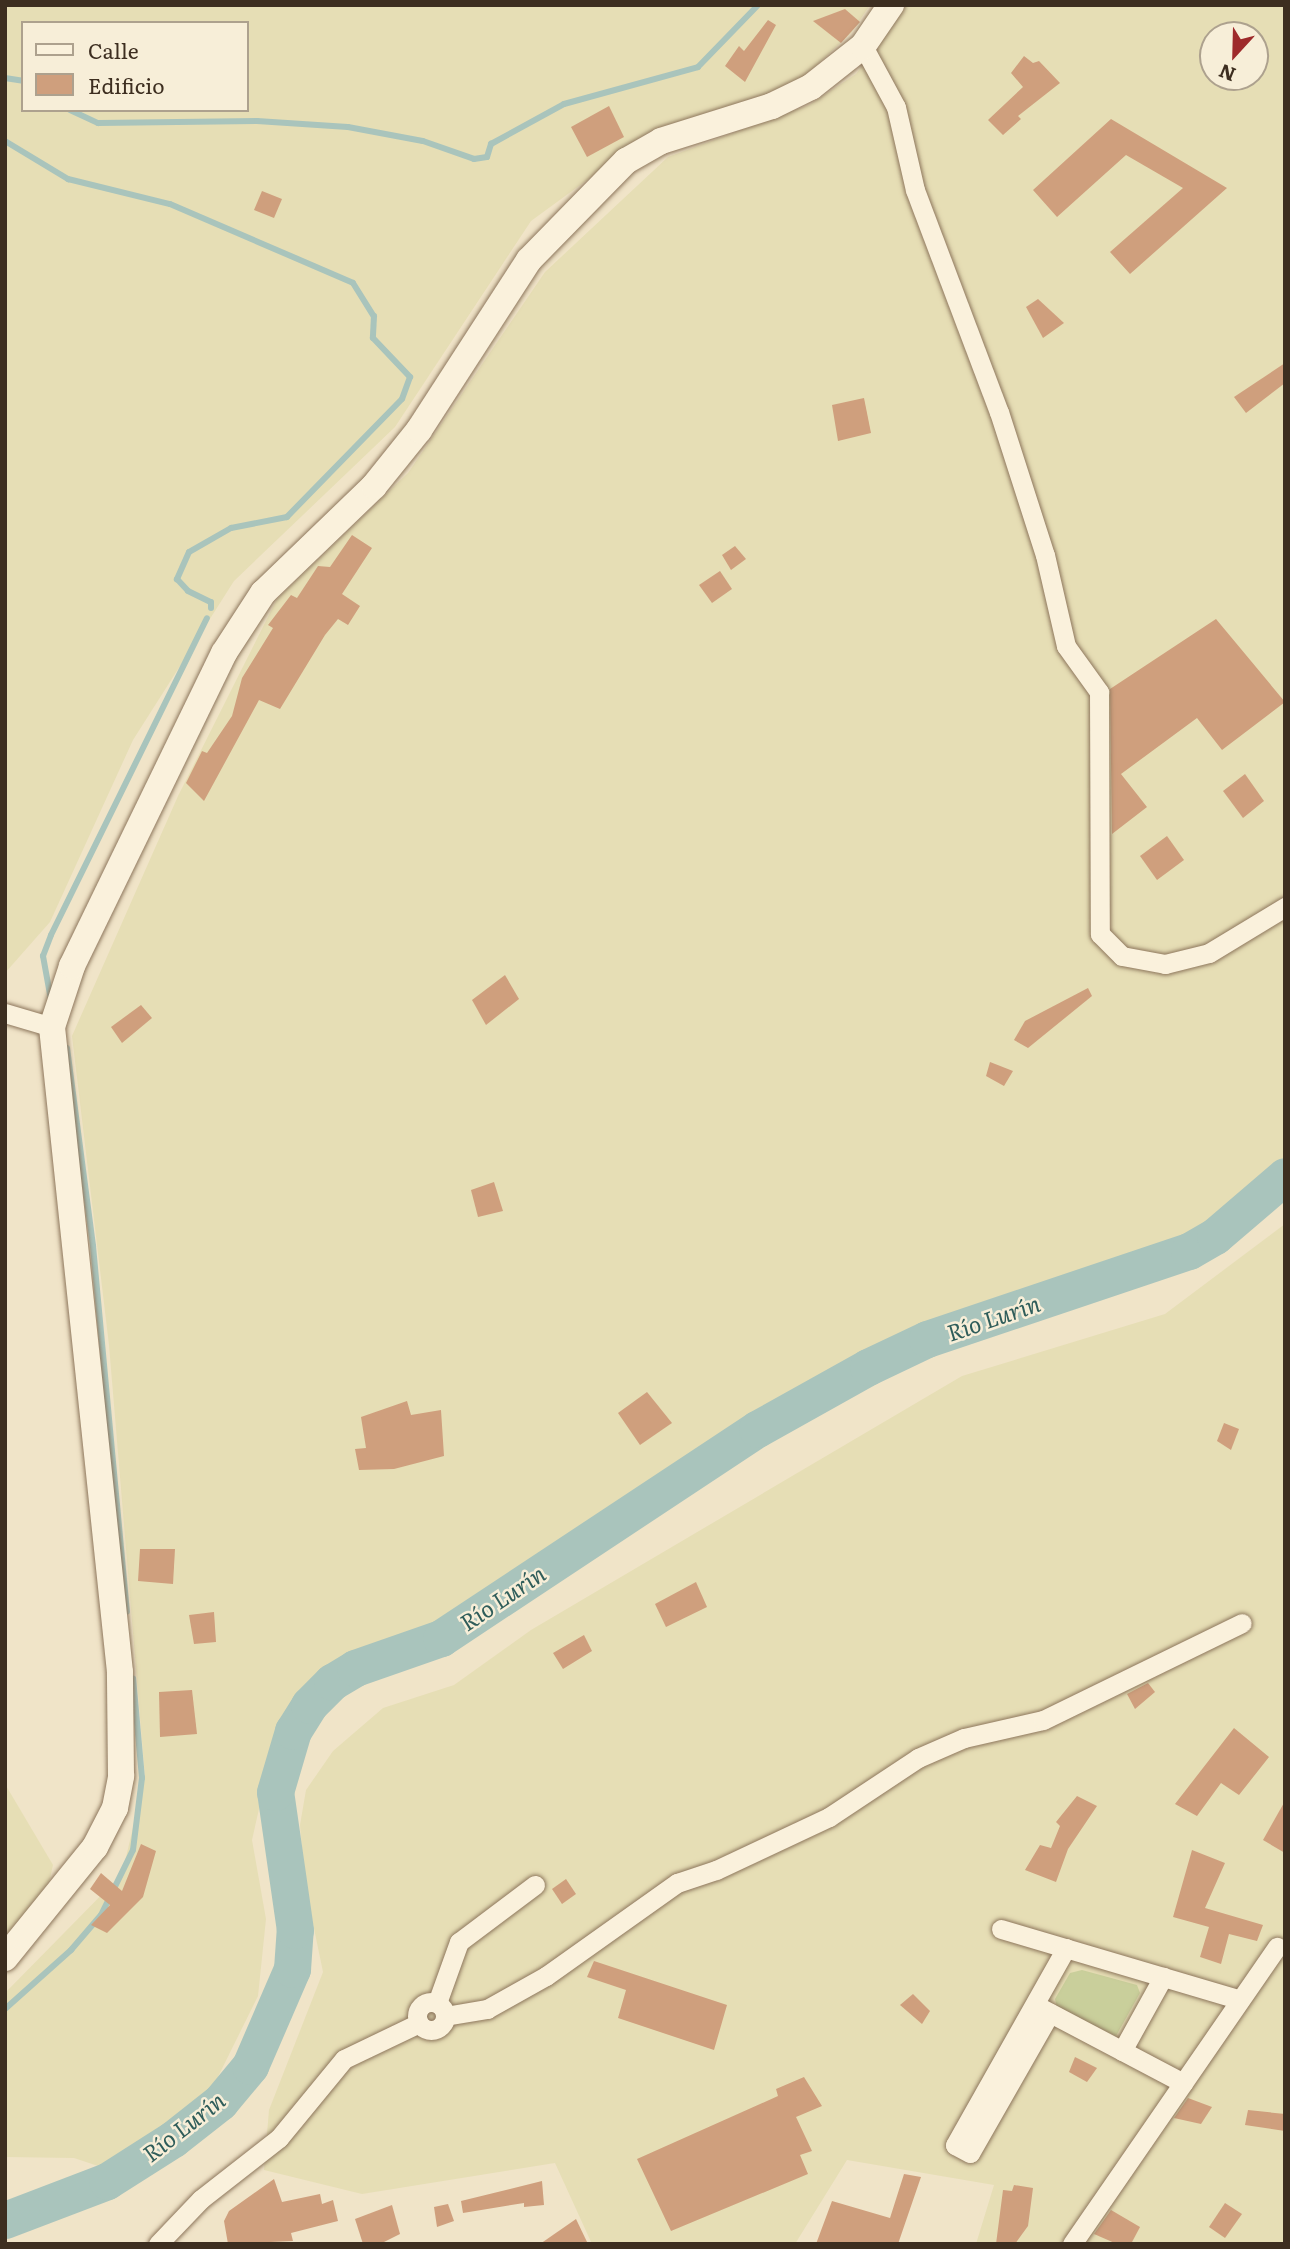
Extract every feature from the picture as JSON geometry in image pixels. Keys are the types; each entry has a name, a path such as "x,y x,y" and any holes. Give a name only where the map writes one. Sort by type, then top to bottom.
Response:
{"street":[{"path":"5,1958 72,1881 95,1847 115,1808 121,1776 120,1672 52,1027 72,966 224,653 263,593 374,486 419,430 529,260 626,161 660,141 782,101 811,87 863,46 891,5"},
{"path":"863,46 896,107 915,190 999,412 1045,555 1066,646 1099,692 1100,934 1122,956 1165,964 1209,953 1285,907"},
{"path":"5,1013 52,1027"},
{"path":"441,2010 487,2009 546,1976 677,1883 716,1870 829,1817 918,1758 964,1738 1042,1720 1242,1623"},
{"path":"163,2242 201,2199 279,2138 344,2059 419,2023 436,2029 458,1942 535,1885"},
{"path":"1001,1929 1240,2000"},
{"path":"1072,2244 1277,1947"},
{"path":"1042,2009 955,2145 970,2153 1042,2009 1066,1948"},
{"path":"1122,2051 1163,1977"},
{"path":"1042,2009 1182,2083"}],"shaded area":[{"path":"5,5 870,5 851,33 805,76 769,95 635,145 531,221 395,427 234,581 133,740 50,922 5,973"},
{"path":"907,5 1285,5 1285,1170 1190,1248 1159,1264 921,1338 736,1427 523,1570 443,1634 368,1657 298,1694 270,1760 252,1840 266,1919 258,1996 208,2097 144,2161 107,2169 74,2158 5,2157 5,1993 122,1874 145,1777 109,1345 72,1036 178,796 277,599 408,473 545,272 668,157 809,105 856,74"},
{"path":"1285,1224 1285,2244 976,2244 994,2185 847,2160 795,2244 592,2244 555,2163 362,2194 264,2170 269,2110 323,1972 305,1885 300,1825 306,1790 333,1751 383,1708 454,1685 531,1630 962,1376 1165,1314"},
{"path":"5,1784 53,1865 48,1887 5,1936"}],"green space":[{"path":"1082,1970 1137,1985 1140,1993 1116,2036 1057,2008 1055,1999 1070,1973"}],"building":[{"path":"845,9 860,22 841,43 813,21"},
{"path":"768,20 776,25 745,82 725,66 739,46 744,51"},
{"path":"1024,56 1033,63 1039,61 1060,83 1018,116 1021,119 1003,135 988,120 1023,87 1011,73"},
{"path":"609,106 624,137 587,157 571,127"},
{"path":"1111,119 1227,188 1130,274 1110,252 1183,188 1126,155 1057,217 1033,190"},
{"path":"262,191 282,199 274,218 254,210"},
{"path":"1038,299 1064,323 1043,338 1026,307"},
{"path":"1285,363 1285,383 1246,413 1234,397"},
{"path":"864,398 871,433 838,441 832,405"},
{"path":"352,535 372,548 342,594 360,606 348,625 338,619 325,635 280,709 259,700 204,801 186,783 202,751 207,753 232,716 242,678 273,628 268,625 291,595 297,598 318,566 330,567"},
{"path":"735,546 746,559 731,570 722,555"},
{"path":"720,571 732,589 712,603 699,585"},
{"path":"1216,619 1285,702 1222,750 1197,718 1121,774 1147,807 1112,834 1110,689"},
{"path":"1245,774 1264,801 1243,818 1223,791"},
{"path":"1167,836 1184,860 1157,880 1140,856"},
{"path":"505,975 519,999 486,1025 472,1000"},
{"path":"1088,988 1092,996 1028,1048 1014,1040 1025,1021"},
{"path":"141,1005 152,1018 122,1043 111,1027"},
{"path":"990,1062 1013,1071 1004,1086 986,1076"},
{"path":"494,1182 503,1211 478,1217 471,1190"},
{"path":"647,1392 672,1423 640,1445 618,1413"},
{"path":"407,1401 411,1415 441,1410 444,1456 394,1469 359,1470 355,1449 366,1448 361,1417"},
{"path":"1224,1423 1239,1429 1231,1450 1217,1441"},
{"path":"140,1549 175,1549 173,1584 138,1581"},
{"path":"696,1582 707,1607 666,1627 655,1604"},
{"path":"214,1612 216,1642 194,1644 189,1615"},
{"path":"584,1635 592,1651 563,1669 553,1653"},
{"path":"1148,1683 1155,1692 1135,1709 1127,1694"},
{"path":"192,1690 197,1734 160,1737 159,1692"},
{"path":"1234,1728 1269,1757 1239,1795 1221,1783 1197,1816 1175,1804"},
{"path":"1077,1796 1097,1806 1068,1849 1056,1882 1025,1870 1040,1845 1051,1848 1060,1826 1056,1822"},
{"path":"1285,1801 1285,1853 1263,1840"},
{"path":"141,1844 156,1851 143,1897 107,1933 91,1925 110,1905 90,1889 101,1873 122,1891"},
{"path":"1192,1850 1225,1863 1205,1908 1263,1925 1257,1941 1229,1934 1221,1964 1200,1957 1209,1927 1173,1917"},
{"path":"566,1879 576,1894 562,1904 552,1889"},
{"path":"594,1961 727,2005 714,2050 618,2018 626,1990 587,1977"},
{"path":"913,1994 930,2011 922,2024 900,2005"},
{"path":"1075,2057 1097,2068 1087,2082 1069,2072"},
{"path":"804,2077 822,2106 796,2117 812,2151 800,2155 808,2174 671,2231 637,2159 778,2096 776,2089"},
{"path":"1188,2098 1212,2107 1201,2124 1174,2118"},
{"path":"1248,2110 1285,2114 1285,2131 1245,2125"},
{"path":"904,2174 921,2177 898,2244 816,2244 832,2201 890,2218"},
{"path":"274,2179 282,2202 320,2194 322,2204 333,2200 338,2221 291,2233 293,2241 228,2244 224,2221 229,2211"},
{"path":"542,2181 544,2205 524,2207 524,2203 463,2213 461,2201"},
{"path":"1014,2185 1033,2188 1028,2226 1015,2244 996,2244 1003,2190 1012,2191"},
{"path":"1225,2203 1242,2214 1225,2238 1209,2227"},
{"path":"448,2204 454,2221 437,2227 434,2207"},
{"path":"392,2205 400,2234 380,2244 363,2244 355,2219"},
{"path":"1111,2210 1140,2227 1131,2244 1117,2244 1094,2234"},
{"path":"576,2219 588,2244 540,2244"}],"waterway":[{"path":"74,112 98,123 257,121 348,127 423,141 474,159 487,157 491,144 564,104 698,67 758,5"},
{"path":"5,78 21,81"},
{"path":"5,141 68,179 170,204 353,283 374,316 373,338 410,377 402,399 287,517 231,528 189,552 177,579 188,591 211,602 211,608"},
{"path":"51,1000 43,956 51,935 207,618"},
{"path":"67,1048 93,1246 127,1611"},
{"name":"Río Lurín","path":"5,2220 107,2181 173,2139 220,2102 250,2066 292,1969 295,1930 275,1792 293,1731 309,1705 332,1682 355,1668 441,1638 757,1429 868,1367 927,1339 1189,1251 1215,1236 1285,1176"},
{"path":"5,2009 71,1950 101,1915 133,1850 142,1778 133,1678"}]}
